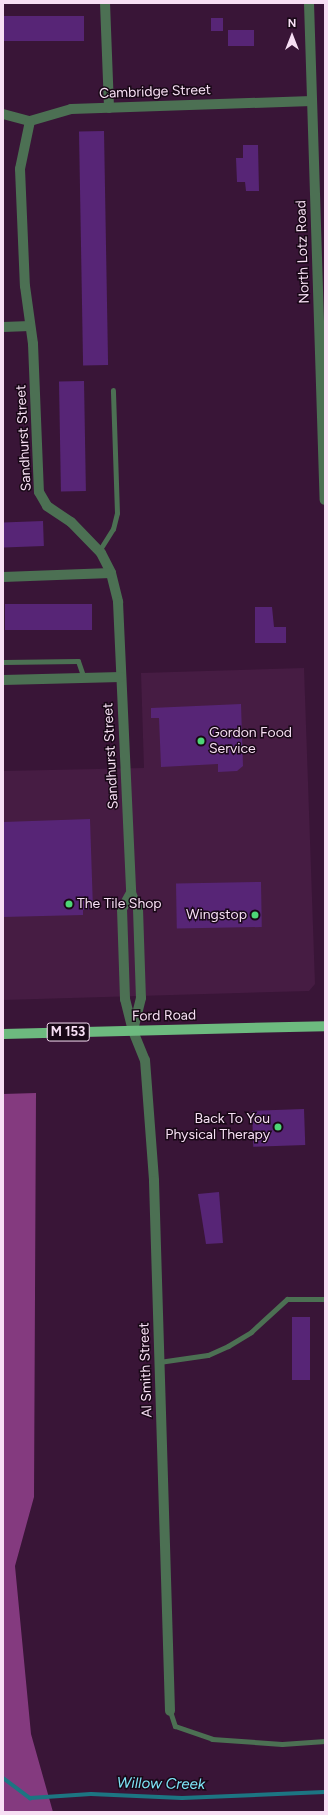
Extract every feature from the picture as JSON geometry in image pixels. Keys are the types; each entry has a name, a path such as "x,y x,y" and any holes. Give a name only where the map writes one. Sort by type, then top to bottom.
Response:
{"main road":[{"name":"Ford Road","path":"3,1034 325,1026"}],"street":[{"path":"105,3 108,108"},
{"name":"North Lotz Road","path":"309,3 324,419 325,500"},
{"name":"Cambridge Street","path":"30,121 71,109 312,101"},
{"path":"3,114 30,121"},
{"name":"Sandhurst Street","path":"30,121 20,169 25,286 30,326 39,492 48,506 71,522 99,551 111,573 118,602 131,893 138,909 141,998 133,1031"},
{"path":"3,327 30,326"},
{"path":"3,577 111,573"},
{"path":"3,680 121,677"},
{"name":"Sandhurst Street","path":"131,893 122,910 125,999 133,1031"},
{"name":"Al Smith Street","path":"133,1031 145,1060 154,1181 170,1711"}],"lane":[{"path":"99,551 113,529 117,513 113,390"},
{"path":"3,662 78,661 84,678"},
{"path":"160,1362 208,1355 228,1346 251,1332 287,1299 325,1299"},
{"path":"170,1711 175,1726 212,1739 282,1744 325,1741"}],"shaded area":[{"path":"304,668 315,984 309,991 3,1000 3,771 144,768 141,673"},
{"path":"36,1093 34,1497 15,1566 31,1734 53,1812 3,1812 3,1094"}],"building":[{"path":"3,16 84,16 84,41 3,41"},
{"path":"211,18 223,18 223,31 211,31"},
{"path":"228,30 254,30 254,46 228,46"},
{"path":"79,131 104,131 108,365 83,365"},
{"path":"243,145 258,145 259,191 246,191 245,182 237,182 236,158 243,158"},
{"path":"59,381 84,381 86,491 61,491"},
{"path":"43,521 44,546 4,547 3,522"},
{"path":"5,604 92,604 92,630 5,630"},
{"path":"255,607 272,607 274,627 286,627 286,643 255,643"},
{"name":"Gordon Food Service","path":"241,704 243,766 237,771 218,772 218,764 161,767 159,718 151,718 151,708"},
{"path":"90,819 93,909 83,910 83,915 3,917 3,822"},
{"path":"261,882 262,927 177,928 176,883"},
{"name":"Back To You Physical Therapy","path":"304,1109 305,1145 253,1147 252,1111"},
{"path":"219,1192 223,1243 206,1244 198,1194"},
{"path":"292,1317 310,1317 310,1380 292,1380"}],"waterway":[{"name":"Willow Creek","path":"3,1778 30,1798 91,1794 182,1798 325,1792"}],"place":[{"name":"Gordon Food Service","path":"201,741"},
{"name":"The Tile Shop","path":"69,904"},
{"name":"Wingstop","path":"255,915"},
{"name":"Back To You Physical Therapy","path":"278,1127"}]}
